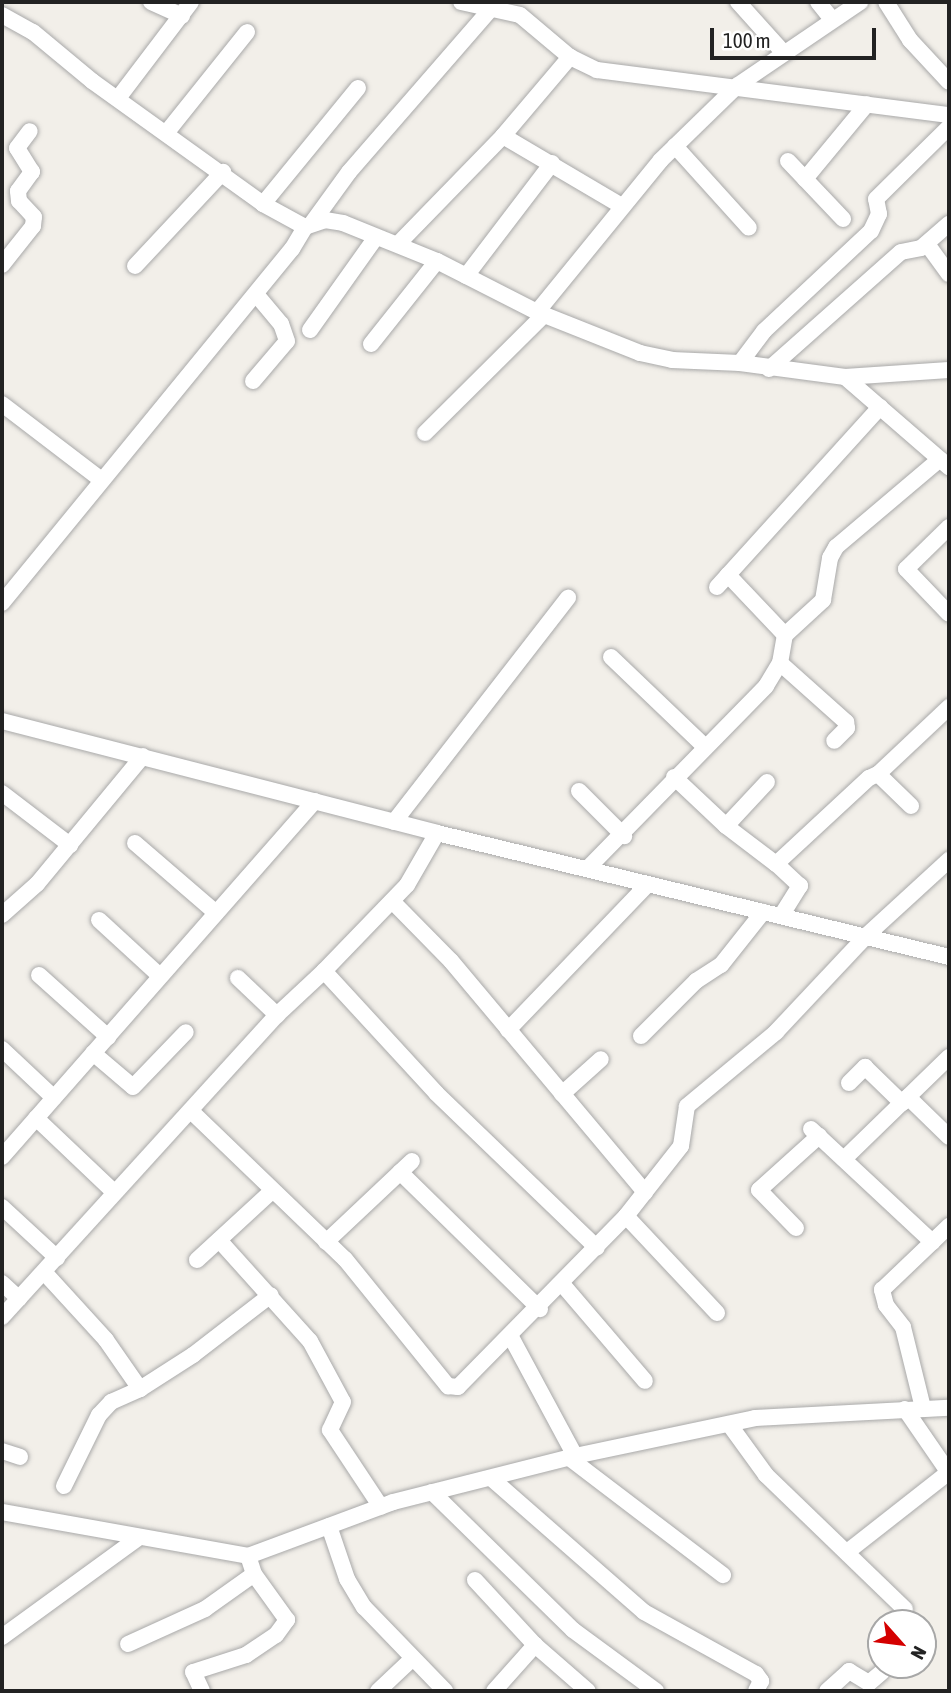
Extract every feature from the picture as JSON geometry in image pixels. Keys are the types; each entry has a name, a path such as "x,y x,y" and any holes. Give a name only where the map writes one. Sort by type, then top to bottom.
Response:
{"street":[{"path":"151,2 182,16"},
{"path":"119,97 191,2"},
{"path":"461,2 494,4 520,15 570,57 597,70 738,85 949,114"},
{"path":"738,2 783,52"},
{"path":"818,2 832,19"},
{"path":"425,433 540,313 622,206 675,146 738,85 860,2"},
{"path":"886,2 910,40 949,82"},
{"path":"2,603 100,479 256,294 349,172 494,4"},
{"path":"2,15 33,32 92,81 119,97 263,204 309,225 343,223 398,244 540,313 640,354 672,360 740,363 769,369 845,377 949,370"},
{"path":"167,132 247,32"},
{"path":"398,244 503,136 570,57"},
{"path":"263,204 358,88"},
{"path":"805,179 867,104"},
{"path":"740,363 764,331 871,231 879,214 876,199 949,127"},
{"path":"2,265 33,226 34,216 19,201 18,191 32,172 12,145 30,131"},
{"path":"503,136 622,206"},
{"path":"675,146 749,228"},
{"path":"788,162 843,219"},
{"path":"466,276 552,163"},
{"path":"135,266 223,172"},
{"path":"769,369 901,252 928,244 949,224"},
{"path":"310,330 376,237"},
{"path":"928,244 949,274"},
{"path":"371,344 437,261"},
{"path":"253,381 287,341 281,324 256,294"},
{"path":"587,869 624,836 674,777 765,686 780,663 785,635 823,600 830,558 836,547 944,463 845,377"},
{"path":"2,404 100,479"},
{"path":"785,635 723,581 880,407"},
{"path":"949,527 906,569 949,614"},
{"path":"394,822 568,598"},
{"path":"611,657 704,746"},
{"path":"780,663 846,722 847,728 834,741"},
{"path":"776,864 949,707"},
{"path":"2,721 437,833 949,957"},
{"path":"2,915 37,884 143,757"},
{"path":"878,774 911,806"},
{"path":"674,777 726,827 776,864 800,886 781,916"},
{"path":"726,827 767,782"},
{"path":"579,791 624,836"},
{"path":"2,793 70,845"},
{"path":"2,1157 315,801"},
{"path":"2,1317 114,1192 192,1112 277,1015 392,901 437,833"},
{"path":"135,843 216,913"},
{"path":"192,1112 386,1304 448,1386 461,1385 540,1309 626,1216 685,1139 687,1106 776,1032 866,936 949,860"},
{"path":"508,1030 648,884"},
{"path":"392,901 451,961 645,1192"},
{"path":"641,1036 696,981 721,965 763,912"},
{"path":"99,920 160,976"},
{"path":"324,971 436,1093 597,1248"},
{"path":"39,975 108,1037"},
{"path":"238,978 277,1015"},
{"path":"93,1053 133,1087 186,1032"},
{"path":"2,1049 54,1098"},
{"path":"845,1158 949,1057"},
{"path":"562,1094 601,1059"},
{"path":"849,1083 865,1067 949,1137"},
{"path":"36,1118 114,1192"},
{"path":"796,1228 759,1190 815,1133 845,1158 932,1242"},
{"path":"326,1242 406,1166 540,1309"},
{"path":"197,1260 272,1191"},
{"path":"2,1207 57,1258"},
{"path":"626,1216 717,1313"},
{"path":"923,1408 903,1327 886,1305 882,1290 949,1226"},
{"path":"219,1240 271,1295 326,1367 343,1406 330,1430 381,1507"},
{"path":"44,1272 107,1340 140,1389"},
{"path":"2,1283 19,1298"},
{"path":"563,1284 645,1381"},
{"path":"64,1486 99,1415 111,1402 140,1389 193,1356 271,1295"},
{"path":"511,1337 571,1456 723,1575"},
{"path":"2,1512 137,1539 248,1556 381,1507 571,1456 729,1424 905,1409 949,1408"},
{"path":"847,1552 949,1473 905,1409"},
{"path":"729,1424 766,1475 905,1609"},
{"path":"2,1451 20,1457"},
{"path":"491,1478 644,1612 756,1674 761,1681 756,1691"},
{"path":"432,1492 573,1630 656,1691"},
{"path":"329,1526 347,1578 364,1607 436,1688"},
{"path":"2,1637 137,1539"},
{"path":"202,1691 193,1672 246,1655 283,1628 287,1620 254,1574 248,1556"},
{"path":"128,1644 205,1609 254,1574"},
{"path":"475,1580 535,1645 588,1691"},
{"path":"494,1691 535,1645"},
{"path":"378,1691 412,1659"},
{"path":"827,1691 849,1671 869,1683 874,1679"}]}
